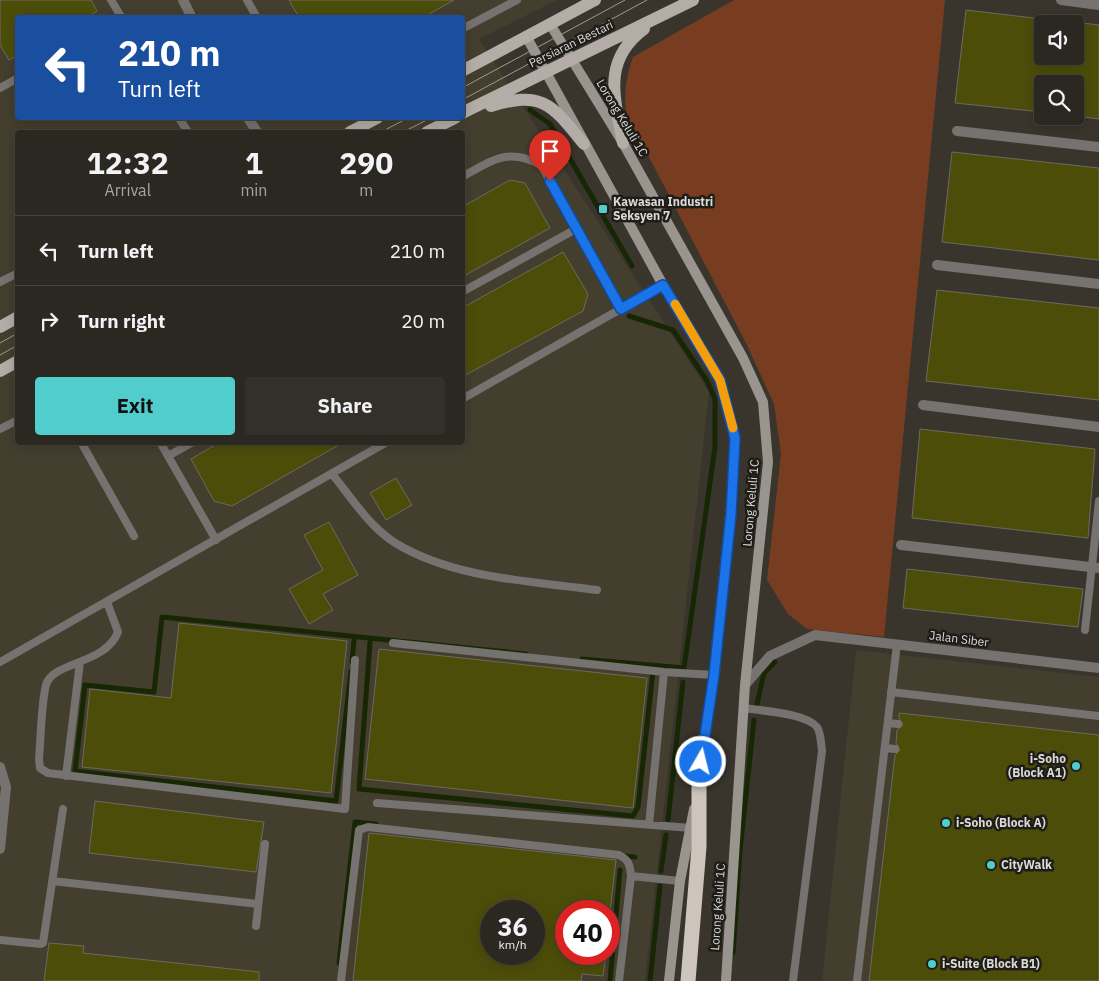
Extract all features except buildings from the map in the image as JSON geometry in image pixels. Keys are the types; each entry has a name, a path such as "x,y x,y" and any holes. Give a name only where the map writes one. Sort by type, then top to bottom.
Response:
{"highway":[{"path":"688,981 699,847 698,780"}],"main road":[{"path":"465,69 594,0"},
{"name":"Persiaran Bestari","path":"465,112 571,58 693,0"},
{"path":"623,144 613,87 619,58 632,38 678,7"},
{"path":"465,113 511,100 539,101 557,111 584,144"},
{"path":"354,130 373,120"},
{"path":"431,130 451,120"},
{"path":"0,327 15,319"},
{"path":"0,371 15,363"}],"street":[{"path":"183,0 190,15"},
{"path":"1061,0 1099,5"},
{"name":"Lorong Keluli 1C","path":"550,24 623,144 744,358 763,402 768,462 745,685 726,981"},
{"name":"Lorong Keluli 1C","path":"526,36 663,285 720,380 735,438 732,496 714,675 691,828 680,881 669,981"},
{"path":"957,131 1099,147"},
{"path":"936,266 1099,284"},
{"path":"923,405 1099,426"},
{"path":"901,544 1095,567"},
{"name":"Jalan Siber","path":"745,685 770,656 815,635 1099,668"},
{"path":"0,767 6,787 0,849"}],"lane":[{"path":"111,0 120,15"},
{"path":"247,0 254,15"},
{"path":"465,27 517,0"},
{"path":"0,88 15,80"},
{"path":"465,175 494,159 511,155 526,157 541,165 621,309"},
{"path":"465,290 576,229"},
{"path":"0,282 15,274"},
{"path":"465,397 663,285"},
{"path":"0,429 15,422"},
{"path":"83,445 134,536"},
{"path":"162,445 216,540"},
{"path":"168,456 188,445"},
{"path":"0,662 381,445"},
{"path":"332,474 372,522 396,544 431,560 479,574 598,590"},
{"path":"1085,630 1095,567 1099,501"},
{"path":"106,602 118,632 114,642 106,650 53,673 46,684 39,758 40,768 48,773 344,809 355,660"},
{"path":"393,643 664,672 714,675"},
{"path":"857,981 897,644"},
{"path":"66,776 80,662"},
{"path":"649,825 664,672"},
{"path":"892,692 1099,716"},
{"path":"744,708 809,721 818,729 820,738 822,751 793,981"},
{"path":"888,723 898,724"},
{"path":"885,748 895,749"},
{"path":"377,803 691,828"},
{"path":"0,940 44,943 63,809"},
{"path":"341,981 359,830 364,828 619,855 629,863 630,876 620,981"},
{"path":"256,926 265,844"},
{"path":"630,876 680,881"},
{"path":"52,881 258,904"}],"shaded area":[{"path":"0,0 557,0 479,39 709,392 645,981 0,981"},
{"path":"734,0 945,0 884,637 807,629 788,614 767,580 781,454 774,404 746,343 626,113 626,85 633,57"},
{"name":"CityWalk","path":"856,650 1099,677 1099,981 822,981"}],"waterway":[{"path":"530,110 550,124 632,266"},
{"path":"582,659 684,668 715,447 715,399 707,381 673,330 629,316"},
{"path":"351,671 336,801 75,771 85,685 154,692 162,617 526,654"},
{"path":"352,662 354,640"},
{"path":"370,642 359,789 633,816 638,807 653,671"},
{"path":"757,704 764,673 775,662"},
{"path":"668,820 683,682"},
{"path":"733,953 740,851 754,720"},
{"path":"339,963 355,822 376,824"},
{"path":"661,871 666,835"},
{"path":"623,856 635,857"},
{"path":"610,981 620,870"},
{"path":"650,981 660,886"}],"tram line":[{"path":"465,86 625,0"},
{"path":"465,98 647,0"},
{"path":"385,130 404,120"},
{"path":"407,130 427,120"},
{"path":"0,343 15,335"},
{"path":"0,355 15,347"}],"slow traffic":[{"path":"675,304 720,380 733,428"}],"place":[{"name":"Kawasan Industri Seksyen 7","path":"603,209"},
{"name":"i-Soho (Block A1)","path":"1076,766"},
{"name":"i-Soho (Block A)","path":"946,823"},
{"name":"CityWalk","path":"991,865"},
{"name":"i-Suite (Block B1)","path":"932,964"}],"route":[{"path":"550,181 621,309 663,285 720,380 735,438 732,496 714,675 701,762"}]}
